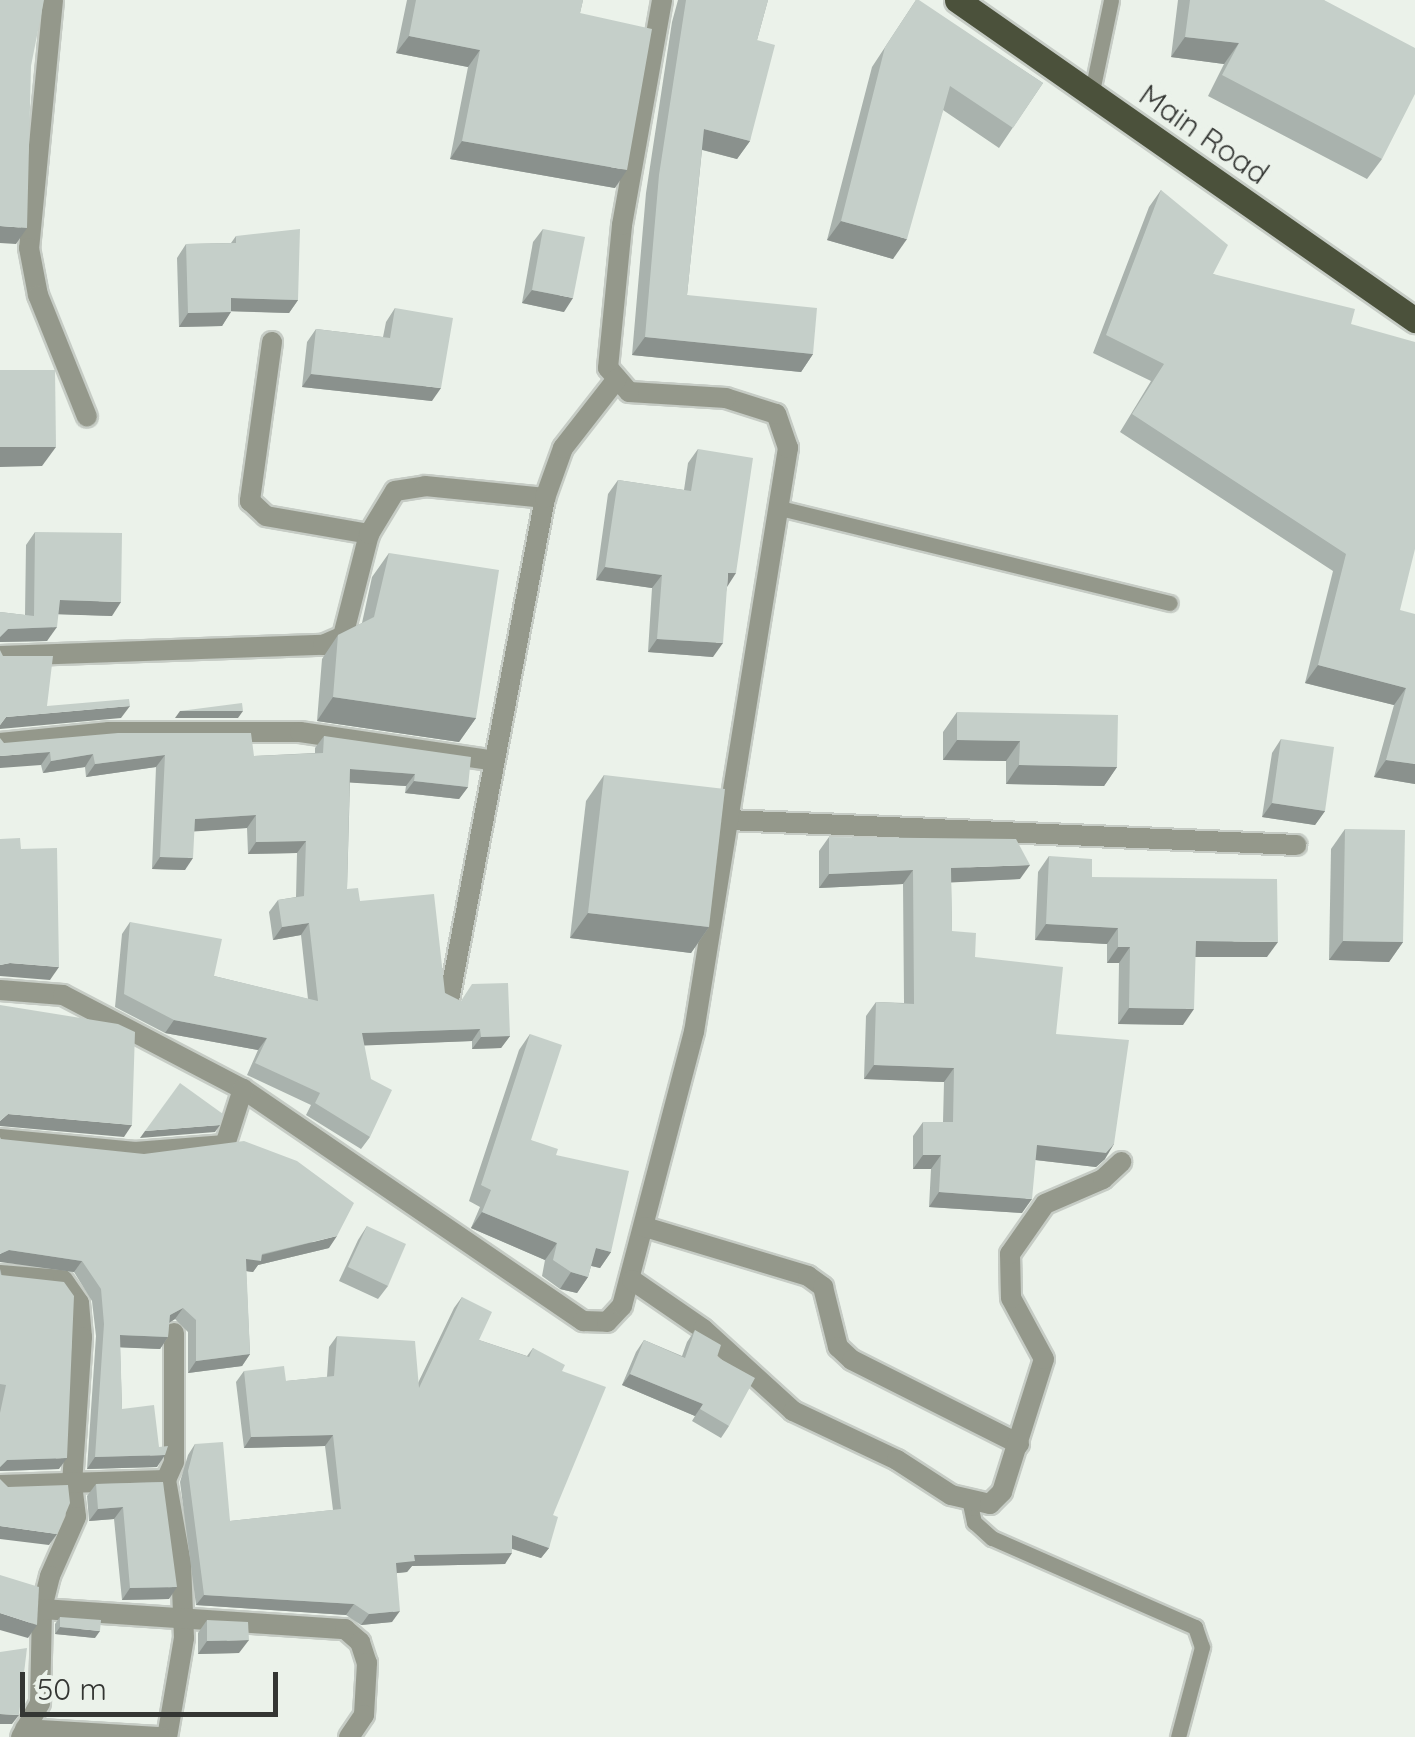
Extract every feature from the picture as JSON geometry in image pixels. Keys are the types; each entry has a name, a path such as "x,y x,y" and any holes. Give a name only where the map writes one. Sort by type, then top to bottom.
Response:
{"main road":[{"name":"Main Road","path":"957,0 1415,320"}],"street":[{"path":"53,0 29,248 38,295 87,417"},
{"path":"0,990 63,995 243,1089 584,1321 607,1322 632,1280 694,1032 788,448 776,414 726,398 630,392 608,368 622,225 662,0"},
{"path":"272,342 250,501 266,516 370,534"},
{"path":"449,1000 490,760 544,498 562,448 617,379"},
{"path":"0,656 323,645 343,636 370,534 395,492 425,486 544,498"},
{"path":"0,743 109,732 300,732 490,760"},
{"path":"729,820 1296,844"},
{"path":"0,1139 135,1152 226,1145 243,1089"},
{"path":"632,1280 703,1329 794,1410 898,1460 950,1496 990,1504 1002,1492 1044,1359 1011,1298 1010,1254 1045,1204 1103,1180 1122,1162"},
{"path":"644,1227 808,1276 822,1287 838,1347 852,1360 1019,1444"},
{"path":"0,1275 62,1280 79,1303 72,1484 76,1516 42,1609 45,1672 40,1703 23,1733 164,1737 183,1617 166,1480 174,1462 174,1332"},
{"path":"0,1485 166,1480"},
{"path":"42,1609 345,1629 360,1642 367,1664 364,1715 349,1737"}],"lane":[{"path":"1091,96 1111,0"},
{"path":"780,508 1170,603"},
{"path":"970,1499 974,1522 992,1538 1194,1627 1202,1648 1178,1737"}],"building":[{"path":"0,0 44,0 31,66 27,228 0,226"},
{"path":"416,0 583,0 580,13 652,29 627,170 462,141 480,50 409,36"},
{"path":"686,0 768,0 757,40 775,45 750,141 704,129 687,295 817,308 813,354 645,337 659,175"},
{"path":"916,0 1043,83 1013,128 950,86 907,239 841,221 885,47"},
{"path":"1190,0 1324,0 1415,48 1415,94 1382,159 1222,75 1239,43 1185,37"},
{"path":"1161,190 1228,245 1213,274 1355,309 1351,324 1415,342 1415,549 1400,610 1415,614 1415,764 1386,760 1406,688 1318,665 1346,554 1132,414 1164,364 1106,335"},
{"path":"300,229 298,300 231,298 231,312 188,313 186,244 236,243 236,236"},
{"path":"543,229 585,237 573,298 532,290"},
{"path":"395,308 453,318 441,388 311,374 316,329 390,338"},
{"path":"0,370 55,370 56,447 0,447"},
{"path":"698,449 753,458 736,573 728,573 723,643 657,639 662,575 605,567 618,480 691,491"},
{"path":"35,532 122,533 121,602 60,600 57,627 8,629 0,637 0,612 34,616"},
{"path":"389,553 499,570 476,718 333,697 338,635 374,617"},
{"path":"0,650 3,656 53,656 47,706 129,699 130,706 6,717 0,725"},
{"path":"242,703 243,711 180,711"},
{"path":"957,712 1118,715 1117,767 1019,765 1020,741 957,740"},
{"path":"118,733 251,733 254,756 323,753 324,736 471,757 468,787 414,781 415,774 350,769 347,889 358,888 360,901 434,894 445,993 461,1001 472,984 508,983 510,1036 481,1037 480,1029 362,1033 371,1079 392,1090 370,1137 315,1103 320,1093 255,1063 267,1038 174,1020 124,994 130,922 222,939 214,976 318,1001 309,923 282,927 278,900 304,896 306,841 256,842 256,815 195,819 193,858 160,857 165,755 95,764 93,754 51,761 50,752 0,756 0,738 4,743"},
{"path":"1281,739 1334,747 1325,811 1272,803"},
{"path":"604,775 725,789 709,927 588,913"},
{"path":"1345,829 1405,830 1403,942 1343,941"},
{"path":"829,837 1016,839 1030,865 951,868 952,931 976,933 975,957 1063,967 1056,1034 1129,1040 1114,1144 1106,1153 1037,1145 1032,1199 939,1192 941,1155 923,1155 923,1122 953,1122 954,1068 874,1065 876,1002 914,1004 913,870 829,874"},
{"path":"20,838 21,849 57,848 59,967 0,965 0,839"},
{"path":"1049,856 1092,859 1092,877 1277,879 1278,942 1196,941 1194,1009 1129,1008 1130,947 1118,947 1118,928 1046,924"},
{"path":"0,1005 118,1024 135,1032 132,1125 8,1114 0,1121"},
{"path":"530,1034 562,1045 531,1140 558,1149 556,1155 629,1171 611,1252 596,1248 588,1277 553,1260 557,1243 482,1212 491,1190 481,1185"},
{"path":"180,1083 223,1114 220,1125 145,1131"},
{"path":"0,1137 144,1154 244,1141 297,1161 354,1203 337,1236 262,1254 261,1261 246,1259 250,1354 196,1361 196,1320 183,1308 170,1315 168,1337 120,1335 122,1409 154,1405 159,1447 168,1446 165,1455 95,1457 104,1324 101,1289 82,1261 9,1250 0,1254"},
{"path":"367,1226 406,1244 388,1286 348,1267"},
{"path":"0,1269 1,1275 64,1282 74,1296 67,1458 7,1460 0,1467 0,1413 6,1385 0,1384"},
{"path":"462,1297 492,1312 479,1340 529,1357 533,1348 565,1365 562,1371 606,1387 553,1515 558,1517 549,1548 512,1535 512,1553 414,1555 415,1561 396,1563 400,1611 369,1614 354,1604 204,1595 188,1471 195,1444 223,1442 230,1521 341,1509 333,1435 251,1437 244,1371 284,1366 286,1381 334,1376 337,1336 415,1341 419,1388"},
{"path":"695,1330 721,1345 717,1357 755,1378 729,1426 700,1409 703,1404 630,1374 644,1340 685,1358"},
{"path":"0,1479 8,1487 68,1485 70,1503 57,1534 0,1526"},
{"path":"163,1482 177,1587 130,1588 123,1507 98,1509 96,1484"},
{"path":"0,1575 39,1587 37,1625 0,1613"},
{"path":"60,1617 101,1620 100,1631 60,1627"},
{"path":"207,1620 248,1622 249,1640 207,1641"},
{"path":"27,1648 19,1715 0,1714 0,1652"}]}
